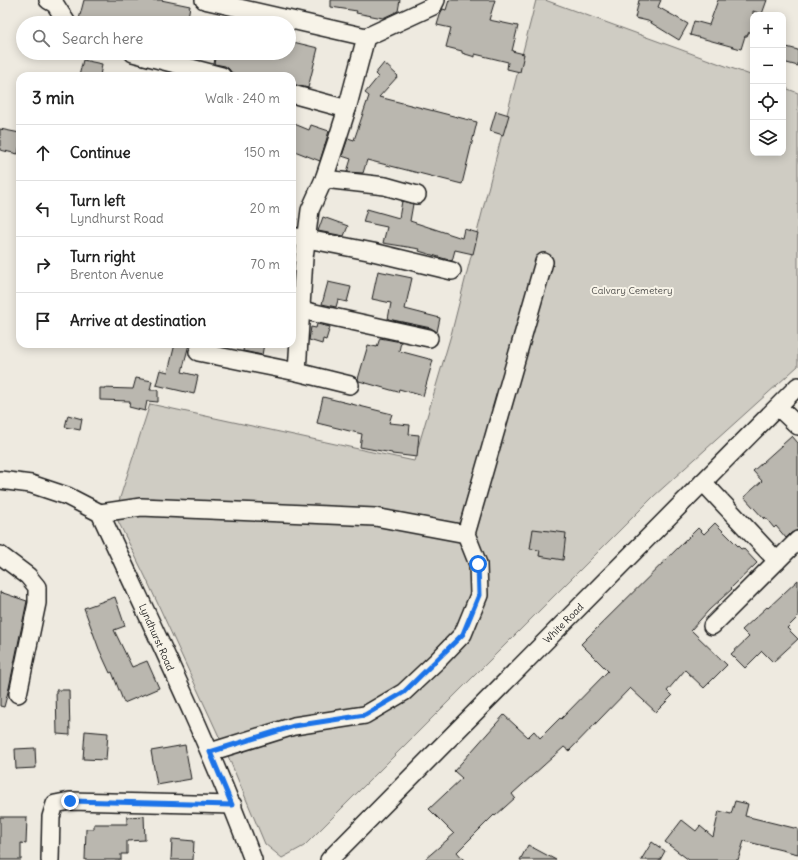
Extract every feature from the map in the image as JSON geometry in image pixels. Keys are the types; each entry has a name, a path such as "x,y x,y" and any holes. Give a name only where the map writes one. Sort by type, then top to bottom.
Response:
{"street":[{"path":"48,0 55,4 63,16"},
{"path":"204,0 274,16"},
{"path":"296,21 366,37 433,6 436,0"},
{"path":"297,372 296,309 299,238 324,179 347,109 366,37"},
{"path":"160,60 207,72"},
{"path":"296,95 347,109"},
{"path":"324,179 385,186 417,195"},
{"path":"299,238 373,252 452,271"},
{"path":"210,752 294,726 365,715 404,692 463,634 479,595 478,564 466,534 544,262"},
{"path":"296,309 429,338"},
{"path":"198,352 297,372 350,385"},
{"name":"White Road","path":"329,860 798,386"},
{"path":"778,407 798,426"},
{"path":"0,480 31,484 60,493 100,513 141,507 375,517 466,534"},
{"path":"703,482 776,561"},
{"name":"Lyndhurst Road","path":"100,513 210,752 253,860"},
{"path":"712,626 798,540"},
{"path":"0,555 28,576 37,587 37,603 18,694"},
{"path":"50,860 51,817 55,804 70,801 232,805"}],"green space":[{"name":"Calvary Cemetery","path":"536,0 545,0 750,75 750,156 786,156 786,88 798,93 798,366 654,496 304,846 282,858 265,844 228,756 118,521 118,504 150,404 414,461 451,335"}],"building":[{"path":"84,0 161,0 190,6 188,16 80,16"},
{"path":"331,0 400,0 398,11 383,18 356,13 357,11 331,7"},
{"path":"449,0 495,0 489,20 518,26 512,51 524,54 520,72 507,69 508,62 475,54 475,57 462,53 462,51 446,47 451,28 437,25 441,12 443,9 446,10"},
{"path":"639,0 661,0 658,7 688,24 679,40 648,21 635,18"},
{"path":"718,0 767,0 763,12 750,12 750,32 747,36 745,36 741,49 690,35 694,21 709,25"},
{"path":"296,43 318,48 308,88 296,85 296,72 231,72 225,66 214,64 215,60 296,60"},
{"path":"786,47 798,50 798,66 786,63"},
{"path":"83,60 102,64 101,72 80,72"},
{"path":"384,63 398,76 379,97 477,122 462,184 367,160 363,173 347,172 351,159 342,156 348,138 354,140 369,96 365,93 378,77 375,74"},
{"path":"496,111 509,115 503,135 490,131"},
{"path":"296,125 309,130 311,125 329,131 320,161 296,152"},
{"path":"0,129 16,132 16,154 0,150"},
{"path":"402,201 413,204 410,221 462,238 464,229 478,233 473,254 455,250 452,261 419,251 420,249 383,243 387,227 363,222 367,209 399,218"},
{"path":"323,217 348,226 344,236 318,231"},
{"path":"378,271 412,278 405,309 440,318 437,332 431,328 388,319 391,303 372,299"},
{"path":"328,282 351,287 347,302 338,300 336,307 322,304"},
{"path":"317,324 330,327 326,340 323,339 322,344 309,340 311,327 316,328"},
{"path":"380,338 401,342 399,351 433,360 423,396 399,389 398,392 359,381 358,379 368,345 377,347"},
{"path":"174,348 188,348 182,372 198,376 194,394 156,385 160,370 168,372"},
{"path":"243,348 263,348 262,355 243,351"},
{"path":"136,378 152,381 150,390 158,390 158,402 147,401 145,411 129,407 130,401 100,400 100,388 133,389"},
{"path":"323,397 392,414 389,423 410,425 409,434 419,435 417,457 392,454 360,447 362,434 317,423"},
{"path":"68,415 82,419 80,430 65,427"},
{"path":"792,436 798,443 798,530 791,533 786,538 776,526 774,528 765,517 764,519 744,497 762,481 753,471"},
{"path":"715,523 741,549 743,548 757,563 709,610 691,630 727,665 704,688 685,670 667,691 672,696 656,712 630,688 569,751 564,747 512,794 515,798 495,816 494,815 457,852 464,860 424,860 454,834 429,809 462,778 454,771 504,715 528,737 534,731 540,738 560,718 561,719 608,671 581,644 698,528 704,534"},
{"path":"533,529 566,533 563,560 539,556 540,550 530,549"},
{"path":"798,580 798,617 787,628 798,639 773,662 762,651 745,668 731,654 749,637 742,630"},
{"path":"0,592 27,601 4,707 0,706"},
{"path":"115,597 125,626 114,630 132,667 147,661 159,688 124,703 112,672 110,673 99,649 84,608"},
{"path":"56,690 69,690 70,735 57,734"},
{"path":"85,731 108,733 106,760 83,759"},
{"path":"185,745 191,779 157,785 151,751"},
{"path":"35,748 36,768 16,769 15,749"},
{"path":"735,801 748,804 745,816 798,829 798,854 744,841 738,860 689,860 665,842 682,820 696,831 700,826 713,837 719,811 731,814"},
{"path":"144,816 145,840 127,841 127,854 121,854 121,860 85,860 86,829 94,829 94,824 127,824 127,817"},
{"path":"0,817 27,817 26,844 21,843 21,860 0,860"},
{"path":"172,839 194,841 193,860 171,860"},
{"path":"652,842 665,851 660,860 641,860"},
{"path":"528,845 556,860 520,860"}],"route":[{"path":"70,801 232,805 210,752 294,726 365,715 404,692 463,634 479,595 478,564"}]}
